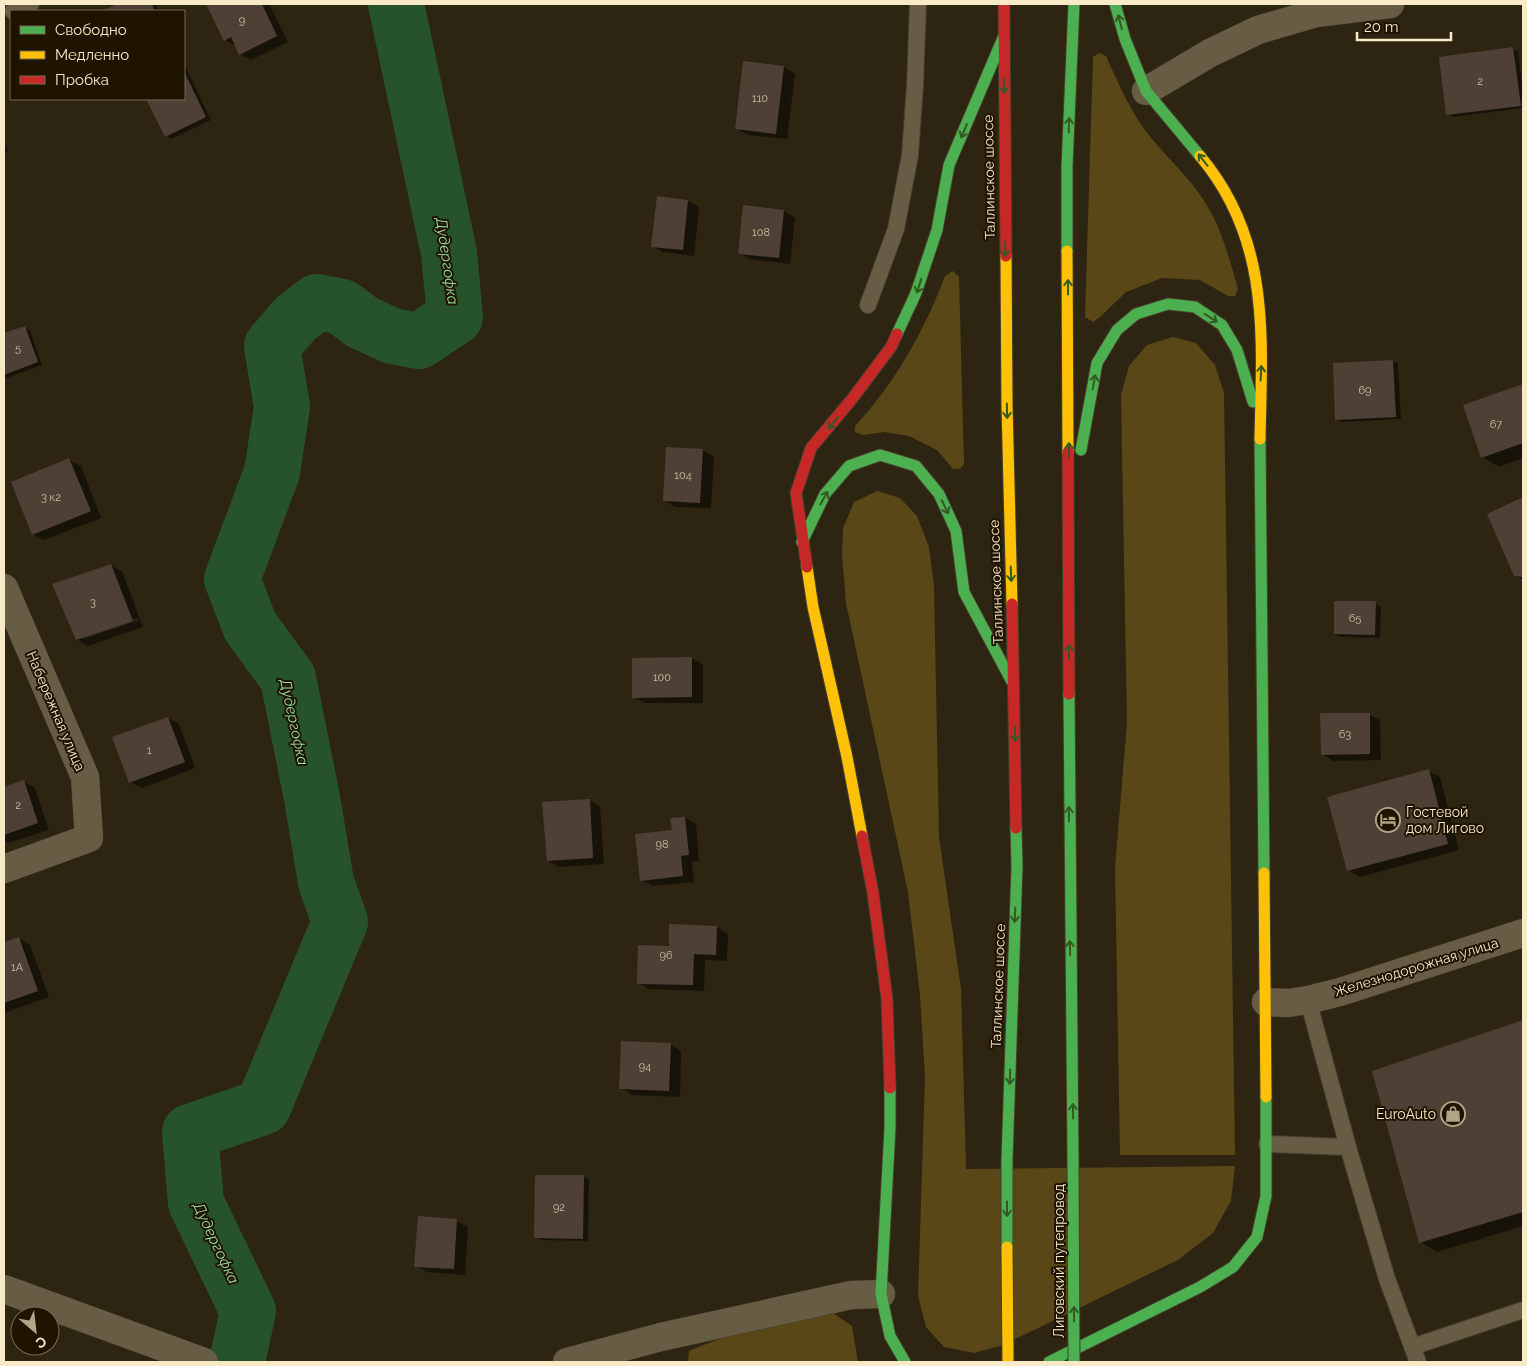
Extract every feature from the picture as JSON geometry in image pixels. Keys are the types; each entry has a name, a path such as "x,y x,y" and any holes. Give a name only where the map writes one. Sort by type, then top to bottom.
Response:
{"main road":[{"name":"Таллинское шоссе","path":"1004,4 1007,405 1017,866 1007,1160 1008,1362"},
{"path":"1069,516 1067,167 1074,4"},
{"path":"1049,1362 1200,1287 1233,1266 1257,1237 1266,1196 1268,1144 1259,421 1262,350 1259,296 1251,252 1231,199 1204,160 1146,91 1125,39 1115,4"},
{"path":"905,1362 890,1336 881,1294 890,1128 887,1000 873,893 847,757 813,608 796,493 812,448 891,347 912,302 937,230 949,165 1003,38"},
{"path":"1069,516 1097,363 1117,330 1136,314 1168,304 1195,307 1222,325 1237,350 1259,421"},
{"path":"802,542 825,494 849,466 880,455 916,466 939,494 953,524 956,531 964,592 1014,685"},
{"name":"Лиговский путепровод","path":"1069,516 1069,863 1074,1362"}],"street":[{"path":"1146,91 1210,53 1258,30 1316,13 1390,4"},
{"name":"Набережная улица","path":"4,588 85,778 89,838 4,869"},
{"name":"Железнодорожная улица","path":"1266,1002 1308,1000 1340,992 1523,933"},
{"path":"4,1289 196,1359"},
{"path":"567,1362 661,1337 851,1295 881,1294"}],"lane":[{"path":"17,10 31,4"},
{"path":"868,305 896,229 910,155 918,4"},
{"path":"1308,1000 1348,1147 1387,1279 1415,1355 1523,1310"},
{"path":"1268,1144 1348,1147"}],"shaded area":[{"path":"1099,53 1106,56 1126,99 1145,130 1206,203 1224,242 1238,289 1235,296 1228,296 1200,280 1162,278 1126,292 1093,322 1085,317 1093,57"},
{"path":"953,271 959,277 964,464 960,469 953,469 937,450 909,436 884,432 863,435 855,432 855,426 883,392 908,355 928,316 945,276"},
{"path":"1173,337 1196,343 1215,365 1224,393 1235,1155 1120,1155 1115,867 1127,723 1121,395 1129,366 1147,345"},
{"path":"877,491 900,498 917,516 929,547 934,586 939,837 961,989 966,1169 1235,1166 1231,1201 1213,1233 1178,1260 1003,1345 974,1353 944,1347 926,1327 918,1296 925,1077 920,995 908,892 846,603 842,554 843,528 854,502"},
{"path":"833,1313 852,1326 858,1362 688,1362 689,1351 743,1329"}],"building":[{"path":"117,4 152,4 155,10 104,10"},
{"path":"206,4 262,4 277,36 239,55 231,37 224,41"},
{"path":"1513,47 1521,106 1446,115 1439,57"},
{"path":"743,61 784,66 776,134 735,129"},
{"path":"185,73 206,117 165,137 146,100 185,100"},
{"path":"657,196 688,200 683,250 651,247"},
{"path":"743,205 784,210 779,258 738,254"},
{"path":"25,326 38,362 4,375 4,333"},
{"path":"1393,360 1396,417 1335,420 1333,363"},
{"path":"1523,384 1523,443 1481,458 1463,405"},
{"path":"666,447 703,449 700,503 663,501"},
{"path":"69,458 91,511 32,535 11,482"},
{"path":"1523,497 1523,577 1514,576 1487,514"},
{"path":"111,564 133,621 76,640 52,584"},
{"path":"1334,601 1376,601 1375,635 1334,634"},
{"path":"692,657 692,697 632,698 632,658"},
{"path":"1320,713 1370,713 1370,754 1321,755"},
{"path":"168,717 185,762 129,783 112,737"},
{"name":"Гостевой дом Лигово","path":"1429,769 1448,844 1347,871 1327,797"},
{"path":"24,780 38,823 4,835 4,787"},
{"path":"590,799 593,858 547,861 542,802"},
{"path":"685,817 689,855 681,856 683,876 640,881 635,834 672,830 670,818"},
{"path":"669,924 717,926 716,955 694,954 693,985 637,984 638,945 669,946"},
{"path":"19,937 38,991 4,1003 4,942"},
{"name":"EuroAuto","path":"1523,1020 1523,1212 1419,1243 1372,1071"},
{"path":"621,1041 671,1043 669,1091 619,1089"},
{"path":"535,1175 584,1175 583,1239 534,1238"},
{"path":"418,1216 457,1219 454,1269 414,1267"}],"waterway":[{"name":"Дудергофка","path":"237,1362 248,1311 196,1203 190,1132 263,1107 340,922 326,882 312,798 288,678 250,626 232,579 272,472 282,407 272,346 295,319 317,302 342,307 362,322 392,336 419,341 455,317 449,253 396,4"}],"traffic: fast":[{"path":"1067,251 1067,167 1074,4"},
{"path":"1115,4 1125,39 1146,91 1200,156"},
{"path":"897,334 916,293 937,230 949,165 1003,38"},
{"path":"1081,450 1097,363 1117,330 1136,314 1168,304 1195,307 1222,325 1237,350 1253,402"},
{"path":"1260,439 1264,873"},
{"path":"802,542 825,494 849,466 880,455 916,466 939,494 956,531 964,592 1011,680"},
{"path":"1069,694 1073,1160"},
{"path":"1007,1247 1007,1160 1017,866 1016,828"},
{"path":"890,1088 890,1128 881,1294 890,1336 905,1362"},
{"path":"1049,1362 1200,1287 1233,1267 1257,1237 1266,1196 1266,1097"},
{"path":"1073,1160 1074,1362"}],"traffic: slow":[{"path":"1200,156 1223,188 1240,221 1251,256 1261,327 1260,439"},
{"path":"1067,251 1068,452"},
{"path":"1006,256 1007,405 1012,604"},
{"path":"807,567 813,607 847,757 862,836"},
{"path":"1264,873 1266,1097"},
{"path":"1007,1247 1008,1362"}],"traffic: jam":[{"path":"1004,4 1006,256"},
{"path":"807,567 796,493 811,448 852,399 891,347 897,334"},
{"path":"1068,452 1069,694"},
{"path":"1012,604 1016,828"},
{"path":"862,836 873,893 887,999 890,1088"}],"place":[{"name":"Гостевой дом Лигово","path":"1388,820"},
{"name":"EuroAuto","path":"1453,1114"}]}
